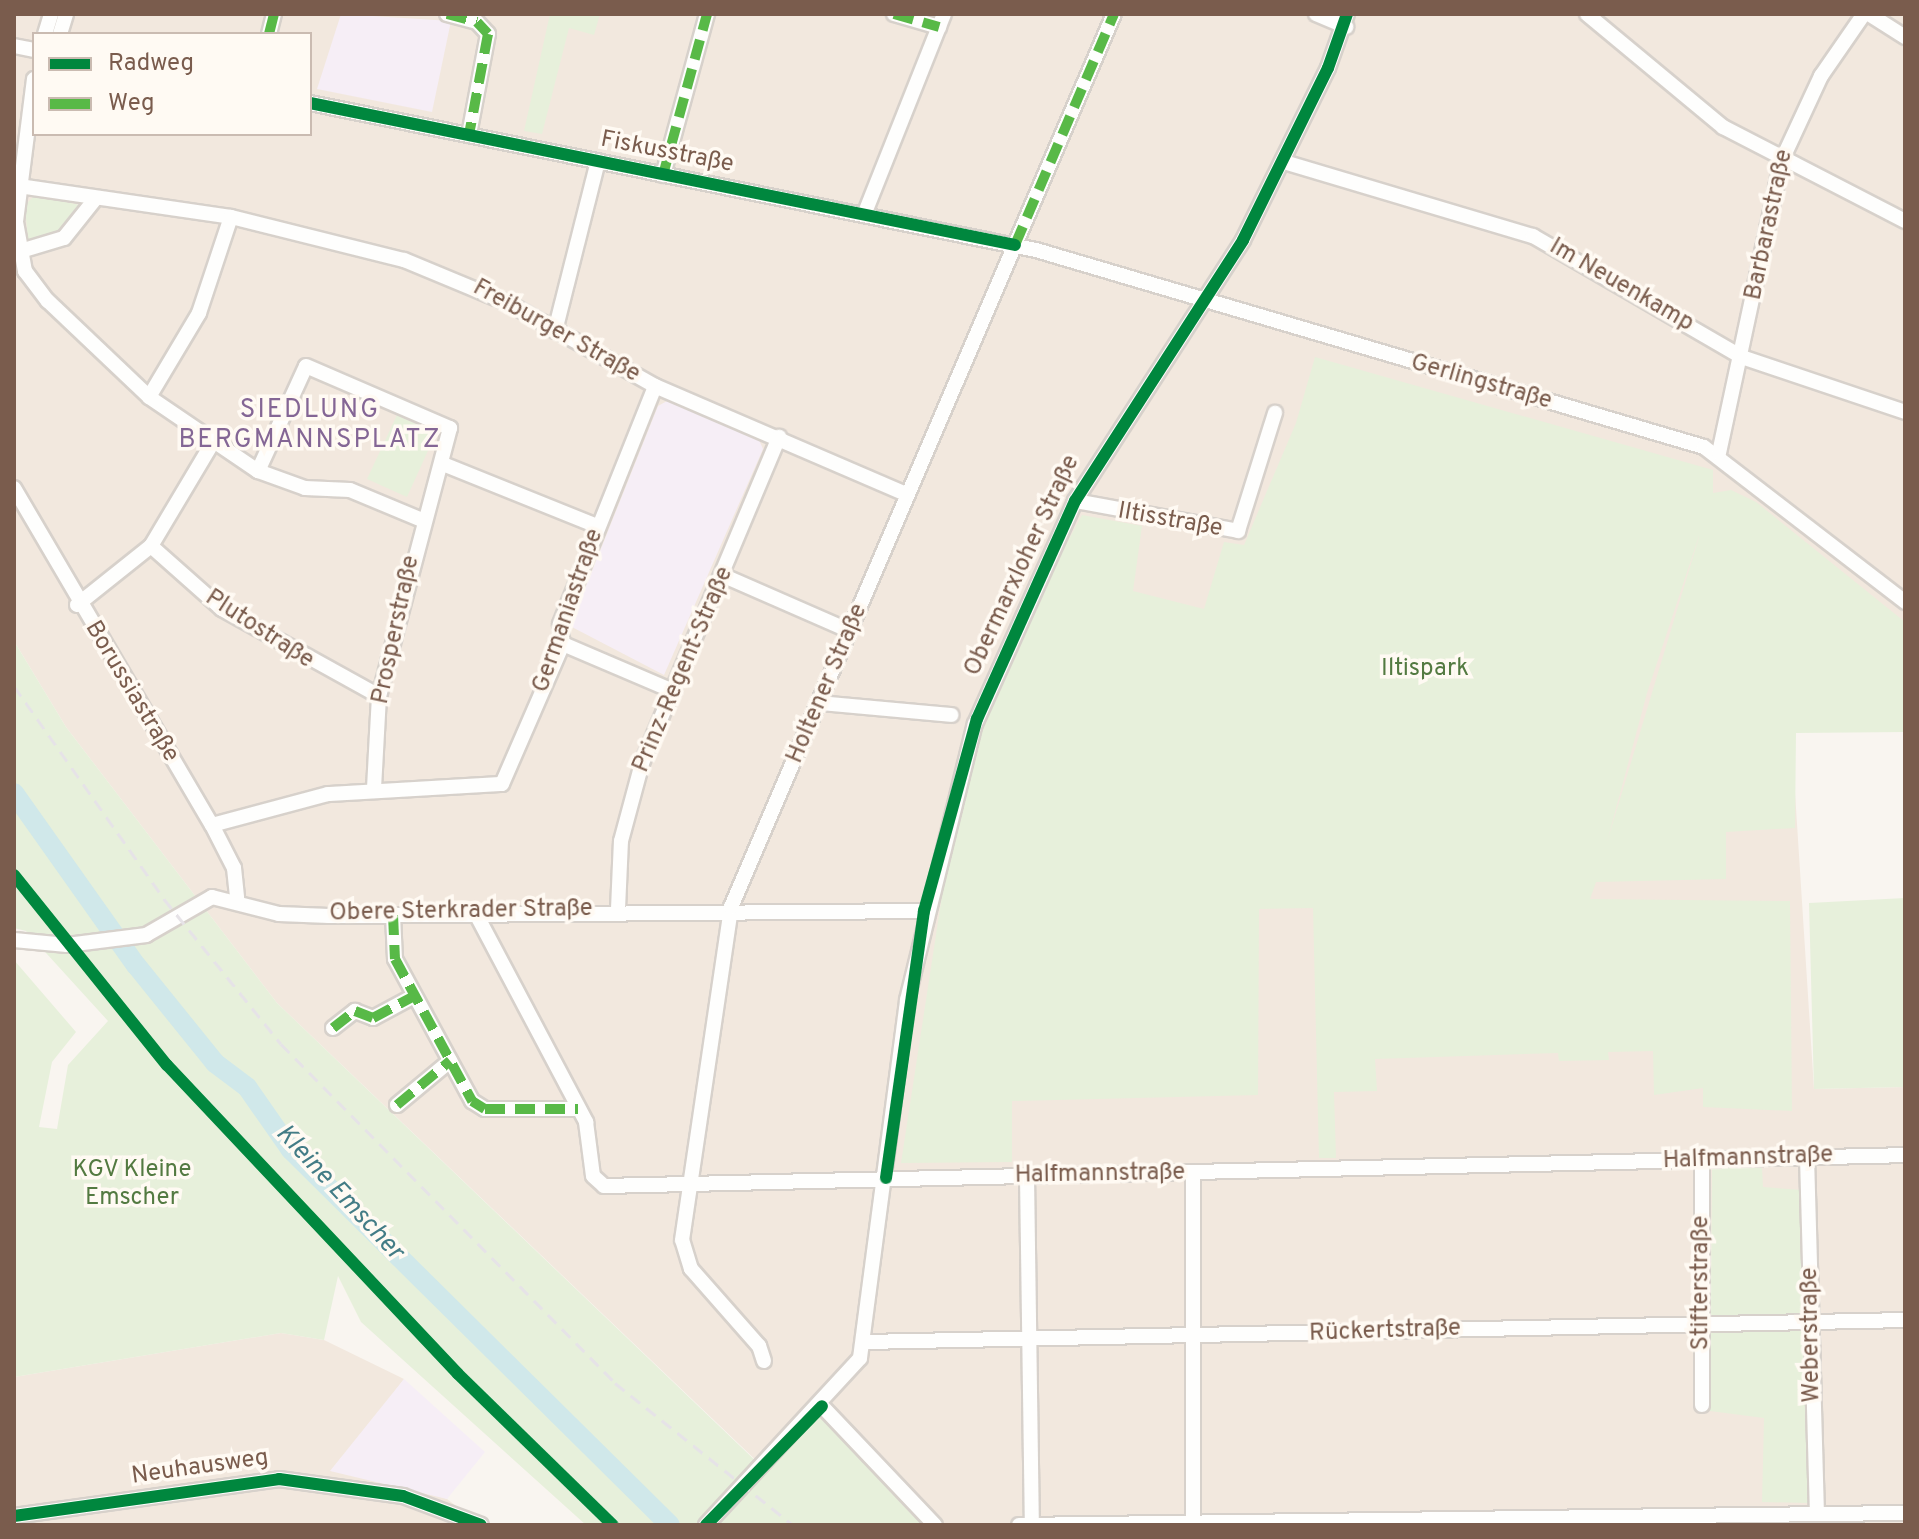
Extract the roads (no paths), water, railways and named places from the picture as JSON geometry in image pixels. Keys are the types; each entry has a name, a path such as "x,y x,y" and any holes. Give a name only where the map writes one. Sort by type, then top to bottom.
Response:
{"street":[{"path":"447,14 477,22 488,34 469,135"},
{"path":"663,175 707,14"},
{"path":"864,215 941,20 894,14"},
{"name":"Holtener Straße","path":"764,1361 759,1346 687,1261 690,1188 731,907 1114,14"},
{"path":"1316,14 1346,21"},
{"name":"Obermarxloher Straße","path":"822,1406 850,1375 865,1342 924,911 977,719 1075,501 1284,162 1346,21 1358,14"},
{"path":"1587,14 1683,100 1782,160 1905,221"},
{"path":"1866,14 1905,37"},
{"name":"Barbarastraße","path":"1719,453 1782,160 1821,76 1866,14"},
{"path":"32,91 18,172 16,253 57,311 149,397 258,471 305,488 350,490 422,520"},
{"name":"Fiskusstraße","path":"312,103 1015,245"},
{"path":"18,172 32,127"},
{"path":"555,331 598,161"},
{"name":"Im Neuenkamp","path":"1284,162 1533,236 1742,357 1905,412"},
{"name":"Freiburger Straße","path":"18,172 96,198 231,217 404,260 465,282 655,386 908,495"},
{"path":"16,253 64,238 96,198"},
{"path":"149,397 199,313 231,217"},
{"name":"Gerlingstraße","path":"1015,245 1719,453 1905,602"},
{"name":"Prosperstraße","path":"258,471 301,370 314,366 450,428 443,464 422,520 379,696 374,788"},
{"name":"Germaniastraße","path":"212,825 279,804 374,788 502,784 563,644 560,624 655,386"},
{"name":"Iltisstraße","path":"1075,501 1238,531 1275,413"},
{"name":"Prinz-Regent-Straße","path":"618,909 616,871 630,802 779,437"},
{"path":"77,605 151,546 213,442"},
{"path":"443,464 597,526"},
{"name":"Borussiastraße","path":"14,488 77,605 212,825 234,868 237,898"},
{"name":"Plutostraße","path":"151,546 222,609 379,696"},
{"path":"724,576 850,631"},
{"path":"563,644 673,691"},
{"path":"820,703 951,715"},
{"name":"Obere Sterkrader Straße","path":"14,940 84,944 146,935 189,904 237,898 279,914 393,915 731,907 924,911"},
{"name":"Halfmannstraße","path":"475,912 578,1109 597,1183 690,1188 886,1178 1905,1155"},
{"path":"393,915 395,959 477,1107 578,1109"},
{"path":"333,1028 355,1011 373,1018 414,996"},
{"path":"397,1105 450,1061"},
{"name":"Weberstraße","path":"1807,1157 1817,1513"},
{"name":"Stifterstraße","path":"1702,1161 1702,1405"},
{"path":"1193,1173 1193,1523"},
{"path":"1027,1176 1032,1343 1032,1525"},
{"name":"Rückertstraße","path":"865,1342 1032,1343 1905,1320"},
{"path":"710,1522 822,1406 935,1525"},
{"name":"Neuhausweg","path":"14,1516 279,1479 403,1496 481,1525"},
{"path":"1019,1525 1905,1513"}],"waterway":[{"name":"Kleine Emscher","path":"14,793 136,965 215,1063 247,1087 291,1150 670,1525"}],"railway":[{"path":"14,686 164,899 281,1044 615,1383 793,1525"}],"district":[{"name":"SIEDLUNG BERGMANNSPLATZ","path":"310,426"}],"park label":[{"name":"Iltispark","path":"1425,670"},
{"name":"KGV Kleine Emscher","path":"132,1185"}]}
